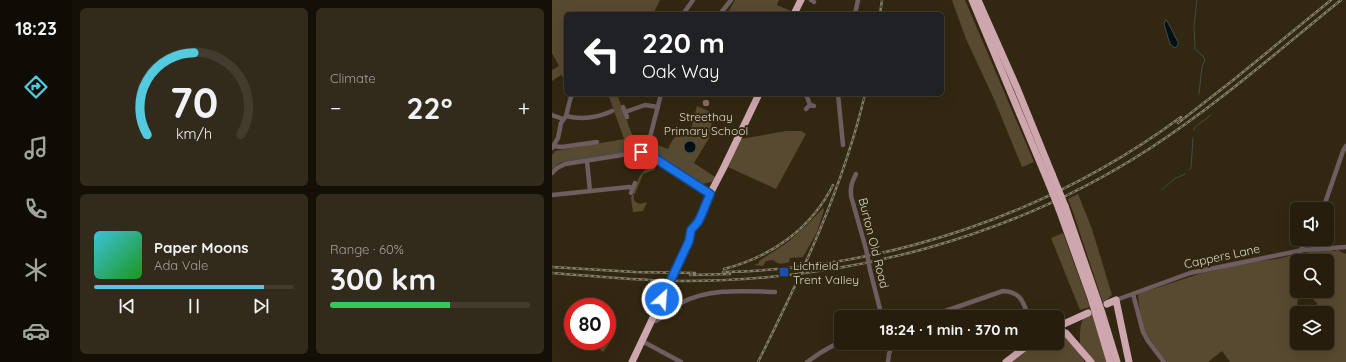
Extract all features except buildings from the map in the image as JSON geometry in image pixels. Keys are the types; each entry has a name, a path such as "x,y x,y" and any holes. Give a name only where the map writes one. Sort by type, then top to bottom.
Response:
{"highway":[{"path":"795,12 801,0"},
{"path":"972,0 1049,184 1062,207 1100,306 1117,362"},
{"path":"978,0 1017,88 1052,174 1110,362"},
{"path":"984,0 984,8 988,24"},
{"path":"632,362 678,267 689,241 691,230 701,216 757,96"},
{"path":"1116,300 1129,362"},
{"name":"Cappers Lane","path":"1107,304 1116,300"},
{"path":"1088,312 1066,322 1066,333 1091,362"},
{"path":"1006,362 1022,350"}],"street":[{"path":"684,12 693,0"},
{"path":"726,6 727,0"},
{"path":"722,12 731,0"},
{"path":"855,12 858,0"},
{"path":"552,147 558,138 561,123 571,96"},
{"path":"646,153 661,96"},
{"path":"807,96 810,107"},
{"path":"838,96 843,145"},
{"path":"623,107 626,115 645,105 658,107"},
{"path":"552,115 564,118 588,118 612,111"},
{"path":"552,147 597,142"},
{"path":"1325,202 1343,150 1346,146"},
{"path":"552,173 557,168 565,164 635,152 646,153 710,194"},
{"path":"587,161 590,191"},
{"name":"Burton Old Road","path":"856,174 851,182 851,196 866,249 880,310"},
{"path":"552,195 629,187 632,191 635,183"},
{"path":"851,196 857,194"},
{"path":"1300,251 1303,246"},
{"name":"Cappers Lane","path":"1116,300 1190,273 1300,251 1346,247"},
{"path":"948,310 1004,291 1014,293 1021,298 1026,310"},
{"path":"652,320 656,321 670,309 693,298 707,294 775,292"},
{"path":"1133,294 1142,332 1164,362"},
{"path":"642,341 681,362"},
{"path":"807,362 834,345"},
{"path":"888,362 890,350"}],"shaded area":[{"path":"552,0 660,0 654,12 564,12 564,78 561,75 552,81 552,70 559,66 552,53"},
{"path":"735,0 779,0 777,5 793,12 728,12"},
{"path":"952,0 965,0 1034,162 1022,167 994,99 966,39"},
{"path":"1166,19 1178,42 1178,45 1175,48 1170,44 1164,24"},
{"path":"609,96 618,96 634,140 634,151 563,162 552,169 552,155 555,151 624,139"},
{"path":"697,106 715,114 712,120 709,138 694,163 715,177 712,182 702,184 652,153 650,148 652,143 668,149 676,135 691,129"},
{"path":"786,131 801,131 806,134 776,189 728,167 741,139"},
{"path":"688,141 692,141 696,147 692,153 688,153 684,149 684,145"},
{"path":"655,165 654,170 643,174 635,194 633,194 638,180 643,172 650,166"},
{"path":"1078,194 1092,229 1112,295 1103,303 1068,199"},
{"path":"632,195 634,195 634,200 637,203 641,204 647,202 643,211 633,212"},
{"path":"823,208 824,210 817,232 803,257 790,258 789,262 782,264 773,260 766,261 763,266 754,265 788,242"},
{"path":"1063,233 1090,307 1080,310 1051,238"},
{"path":"1319,250 1338,250 1345,254 1346,253 1346,362 1230,362 1222,351 1208,362 1167,362 1152,343 1143,327 1138,294 1202,273 1250,262 1277,259 1290,256 1290,298 1298,298 1297,306 1290,306 1290,350 1334,350 1334,306 1316,306 1317,303 1312,298 1334,298 1334,254 1305,253"},
{"path":"1093,314 1108,362 1094,362 1080,344 1080,329 1082,321 1086,316"},
{"path":"1064,336 1070,341 1085,362 1011,362 1027,350 1064,350"}],"waterway":[{"path":"1197,0 1194,26 1195,49 1205,60 1202,67 1199,94"},
{"path":"1194,130 1195,127 1211,115"},
{"path":"1189,170 1191,168 1193,138"},
{"path":"552,164 554,162 640,146"},
{"path":"653,146 675,156"},
{"path":"678,157 692,163"},
{"path":"1162,190 1174,179 1185,174"}],"railway":[{"path":"880,12 882,0"},
{"path":"1178,123 1331,0"},
{"path":"552,273 666,281 743,279 805,273 865,263 925,249 983,230 1040,208 1096,181 1149,149 1223,96 1341,0"},
{"path":"758,362 790,297 833,197 856,129 864,96"},
{"path":"723,272 784,268 845,260 905,247 964,230 1021,208 1077,182 1130,151 1181,117"},
{"path":"724,269 758,257 788,239 813,215 824,201 833,185"},
{"path":"552,267 635,272 695,273"},
{"path":"690,275 730,274"}],"place":[{"name":"Streethay Primary School","path":"706,103"},
{"name":"Lichfield Trent Valley","path":"784,272"}],"route":[{"path":"641,152 650,155 710,194 698,222 691,230 689,241 662,299"}]}
